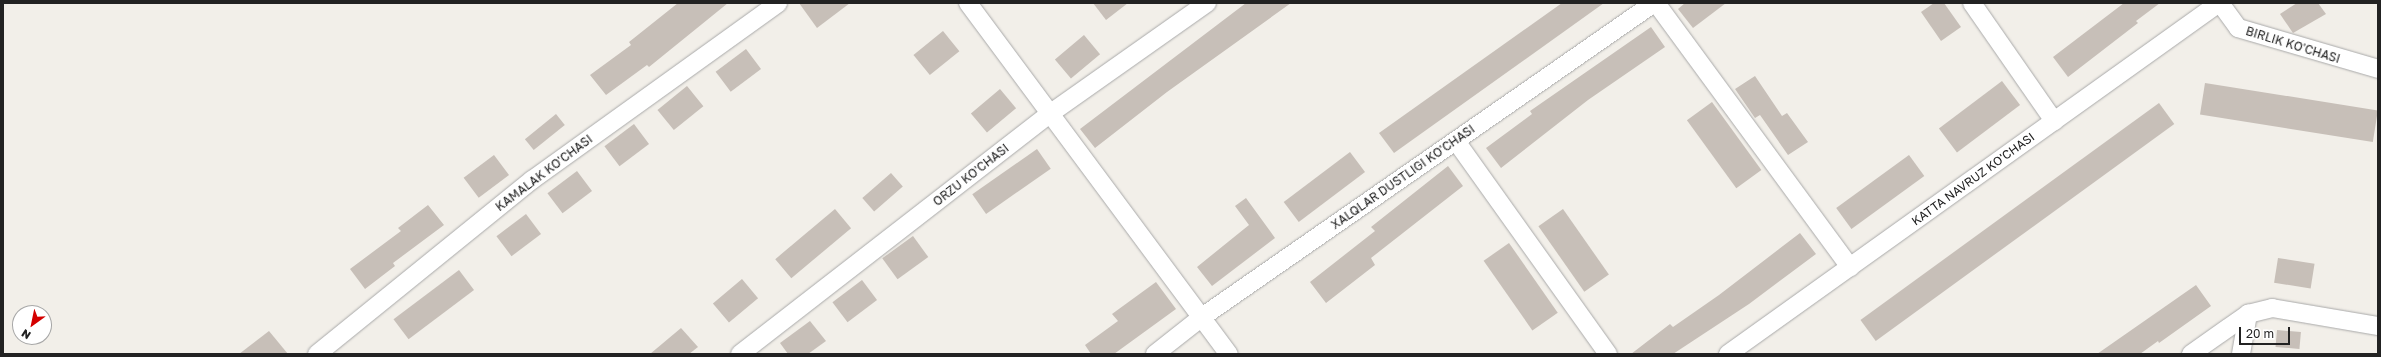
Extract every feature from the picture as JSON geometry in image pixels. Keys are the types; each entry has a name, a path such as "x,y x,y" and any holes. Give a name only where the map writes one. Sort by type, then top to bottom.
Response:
{"street":[{"name":"KAMALAK KO'CHASI","path":"317,354 532,180 778,3"},
{"path":"968,3 1229,354"},
{"name":"ORZU KO'CHASI","path":"740,354 1051,113 1207,3"},
{"path":"1655,3 1850,267"},
{"name":"XALQLAR DUSTLIGI KO'CHASI","path":"1155,354 1202,317 1655,3"},
{"path":"1972,3 2054,121"},
{"name":"KATTA NAVRUZ KO'CHASI","path":"1728,354 2219,3"},
{"name":"BIRLIK KO'CHASI","path":"2219,3 2238,28 2378,69"},
{"path":"1456,141 1608,354"},
{"path":"2191,354 2248,314 2272,308 2378,326"},
{"path":"2241,354 2248,314"}],"building":[{"path":"678,3 728,3 649,67 647,65 606,95 590,75 631,45 629,42"},
{"path":"799,3 850,3 817,28"},
{"path":"1093,3 1128,3 1106,20"},
{"path":"1246,3 1291,3 1167,92 1095,148 1080,129"},
{"path":"1562,3 1604,3 1394,153 1379,133"},
{"path":"1685,3 1726,3 1693,28 1678,9"},
{"path":"1934,3 1944,3 1961,27 1941,41 1921,12"},
{"path":"2124,3 2160,3 2136,21 2138,23 2068,77 2053,57"},
{"path":"2297,3 2318,3 2326,14 2293,33 2280,14"},
{"path":"1651,27 1665,47 1588,100 1501,168 1486,148 1532,114 1530,111"},
{"path":"943,31 959,51 930,75 913,55"},
{"path":"1084,35 1100,54 1071,79 1055,59"},
{"path":"746,49 761,69 731,92 716,72"},
{"path":"1755,76 1782,116 1787,113 1808,142 1788,155 1760,115 1755,118 1735,89"},
{"path":"2002,81 2020,105 1957,153 1939,129"},
{"path":"2205,83 2378,110 2373,142 2200,115"},
{"path":"687,86 703,106 674,130 657,110"},
{"path":"1000,89 1016,108 987,133 971,113"},
{"path":"1712,102 1761,170 1736,188 1687,120"},
{"path":"2159,103 2174,124 1876,341 1860,320"},
{"path":"556,114 565,125 534,150 525,139"},
{"path":"634,124 649,144 619,166 604,146"},
{"path":"1037,149 1051,169 986,214 972,194"},
{"path":"1350,152 1365,172 1299,222 1284,202"},
{"path":"494,155 509,175 479,198 464,178"},
{"path":"1909,155 1924,176 1851,229 1836,208"},
{"path":"1448,166 1463,186 1371,258 1375,265 1326,303 1310,282 1375,231 1371,227"},
{"path":"577,171 592,191 562,213 547,193"},
{"path":"891,173 903,187 874,212 862,198"},
{"path":"1246,198 1275,238 1212,286 1197,267 1249,225 1235,206"},
{"path":"428,205 444,225 393,263 395,266 365,289 350,269 401,231 398,228"},
{"path":"835,209 851,228 791,278 775,259"},
{"path":"1563,209 1609,275 1584,292 1538,226"},
{"path":"526,214 541,234 511,256 496,236"},
{"path":"1800,233 1816,254 1749,304 1673,354 1631,354 1670,324 1673,327 1719,295"},
{"path":"913,236 928,257 898,279 882,258"},
{"path":"1509,243 1558,313 1532,330 1484,261"},
{"path":"2278,258 2315,264 2311,288 2274,283"},
{"path":"459,270 474,290 409,339 394,319"},
{"path":"742,279 758,298 729,323 713,303"},
{"path":"862,280 877,300 847,322 832,302"},
{"path":"1156,282 1176,309 1114,354 1091,354 1085,345 1118,321 1112,314"},
{"path":"2196,285 2211,306 2159,343 2158,341 2140,354 2097,354"},
{"path":"810,321 826,341 808,354 788,354 780,343"},
{"path":"681,328 698,347 689,354 650,354"},
{"path":"2277,330 2301,332 2299,349 2276,347"},
{"path":"269,331 288,354 239,354"}]}
